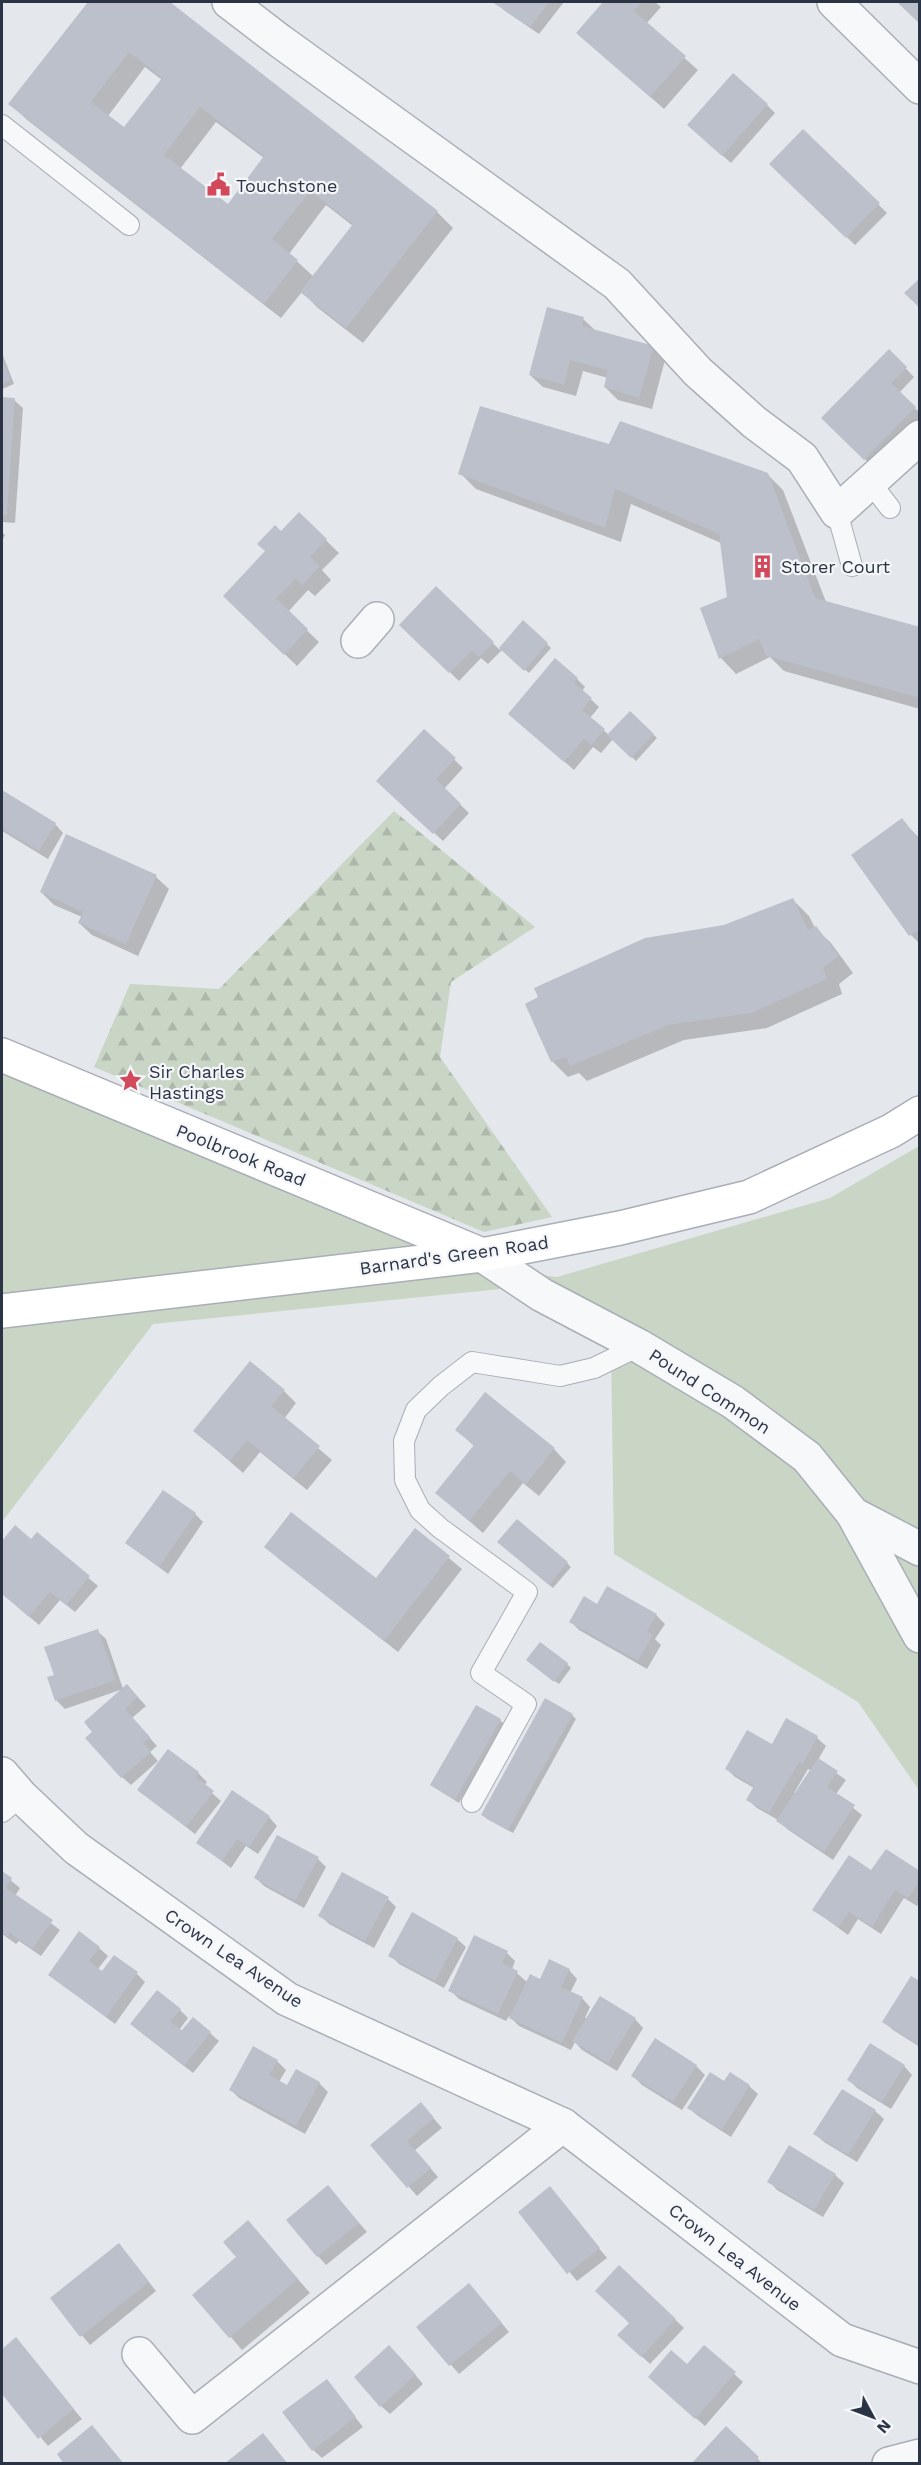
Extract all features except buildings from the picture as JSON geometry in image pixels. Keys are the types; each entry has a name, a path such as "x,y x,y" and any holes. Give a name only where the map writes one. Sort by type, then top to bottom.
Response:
{"main road":[{"name":"Poolbrook Road","path":"2,1055 482,1255"},
{"name":"Barnard's Green Road","path":"2,1311 482,1255 620,1228 749,1197 891,1131 920,1113"}],"street":[{"path":"229,2 617,284 698,372 754,422 802,458 837,512 920,437"},
{"path":"834,2 920,87"},
{"name":"Pound Common","path":"482,1255 542,1295 639,1346 733,1402 807,1457 853,1514 920,1549"},
{"path":"853,1514 920,1636"},
{"name":"Crown Lea Avenue","path":"6,1792 76,1848 287,1999 562,2126 842,2340 920,2367"},
{"path":"139,2354 192,2418 562,2126"},
{"path":"889,2463 920,2456"}],"lane":[{"path":"2,125 129,225"},
{"path":"870,482 890,508"},
{"path":"837,512 852,566"},
{"path":"472,1802 526,1704 481,1673 527,1592 440,1528 420,1510 405,1480 404,1441 416,1410 441,1386 472,1362 560,1377 594,1368 639,1346"}],"green space":[{"path":"394,811 535,927 451,982 440,1057 552,1217 484,1232 94,1067 130,984 219,989"},
{"path":"2,1070 458,1264 557,1277 830,1198 919,1146 919,1790 858,1702 614,1554 611,1348 501,1289 153,1324 2,1522"}],"place":[{"name":"Touchstone","path":"218,185"},
{"name":"Storer Court","path":"763,566"},
{"name":"Sir Charles Hastings","path":"131,1081"}]}
